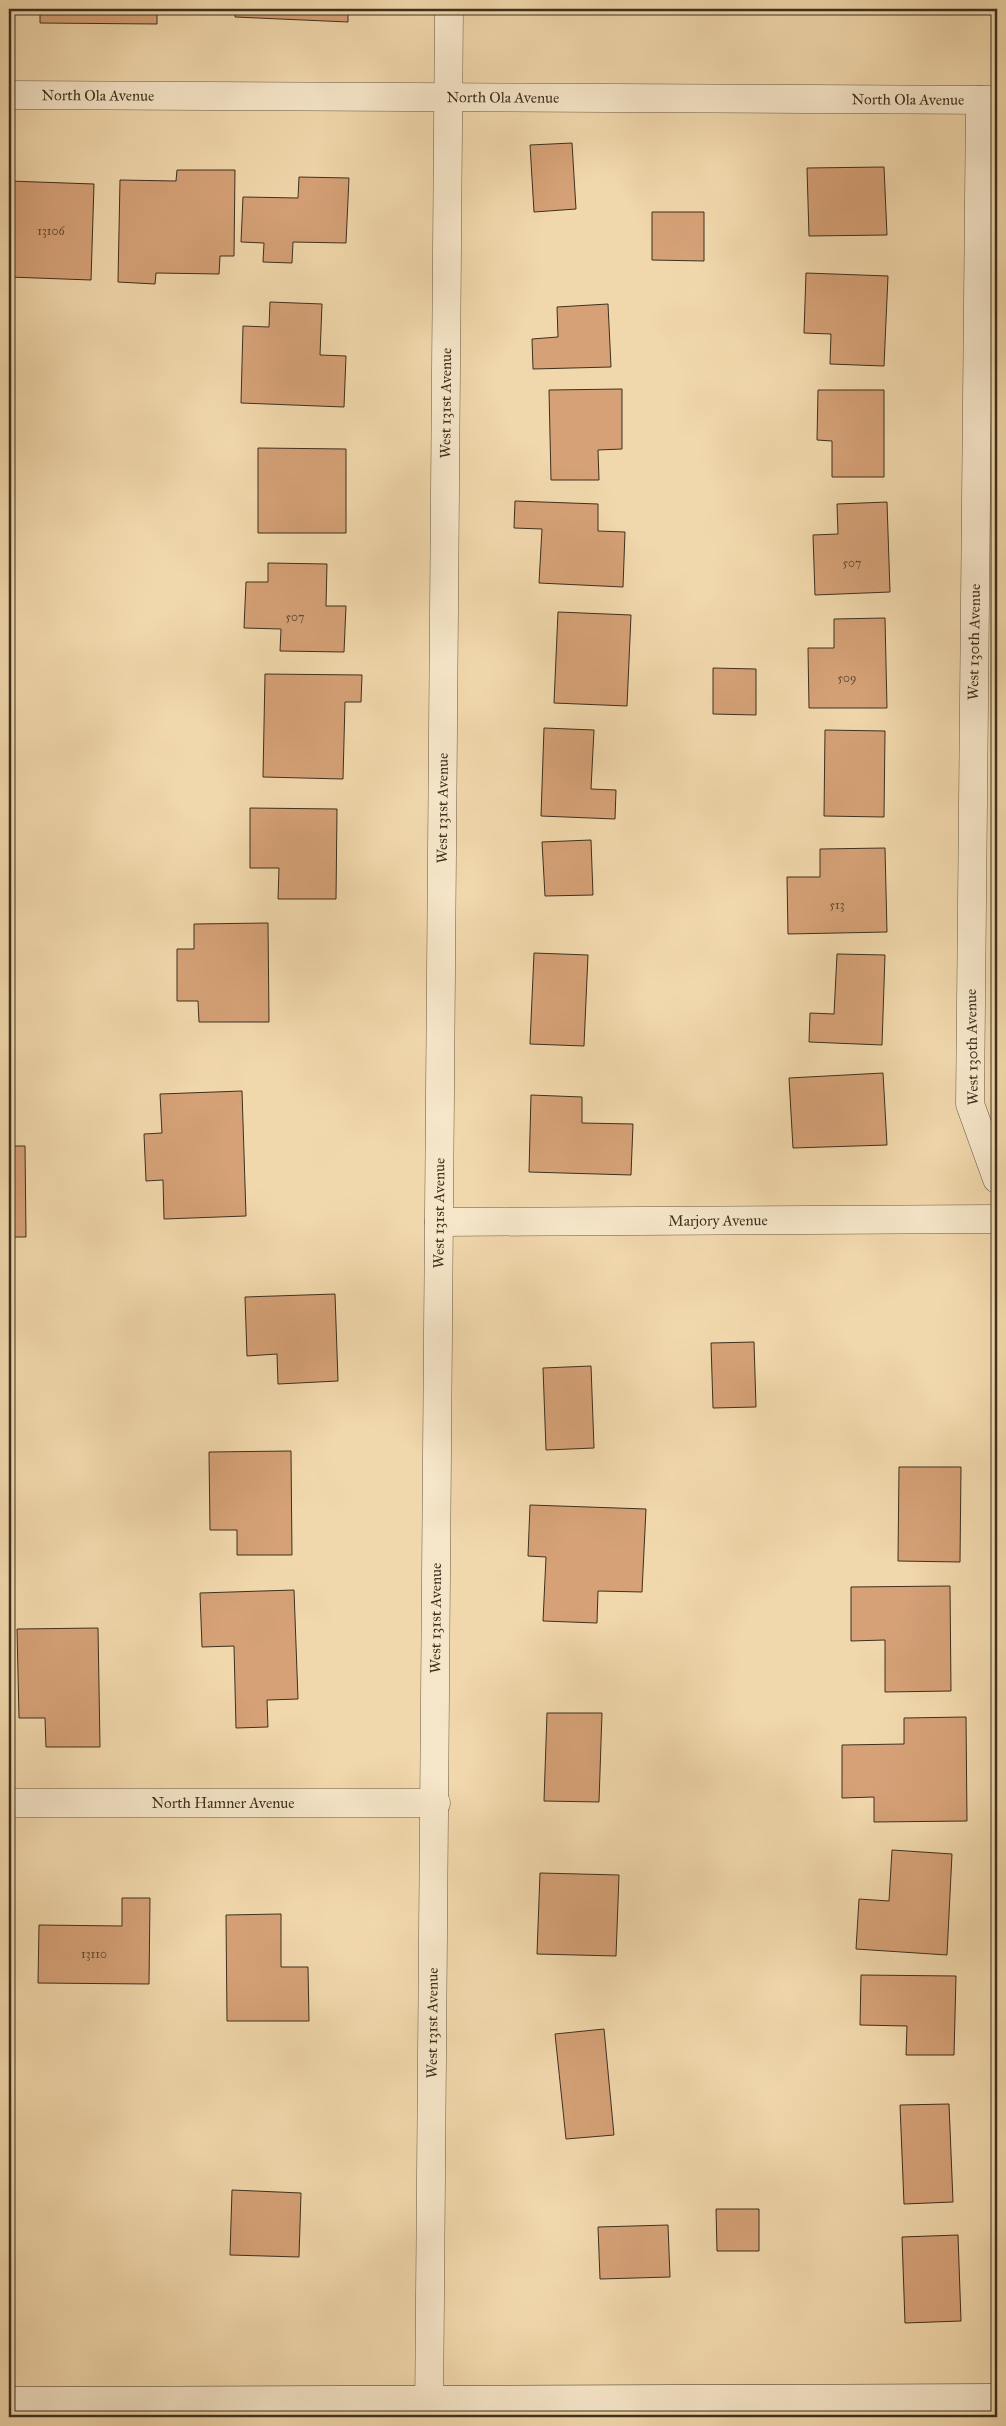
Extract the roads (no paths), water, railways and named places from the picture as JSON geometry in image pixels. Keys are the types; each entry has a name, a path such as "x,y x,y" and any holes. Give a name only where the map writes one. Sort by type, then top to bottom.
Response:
{"street":[{"name":"West 131st Avenue","path":"429,2408 436,1804 449,9"},
{"name":"North Ola Avenue","path":"9,95 988,100"},
{"name":"West 130th Avenue","path":"988,100 970,1104 997,1179"},
{"name":"Marjory Avenue","path":"439,1222 997,1219"},
{"name":"North Hamner Avenue","path":"9,1803 436,1804"},
{"path":"9,2401 429,2408 997,2398"}]}
